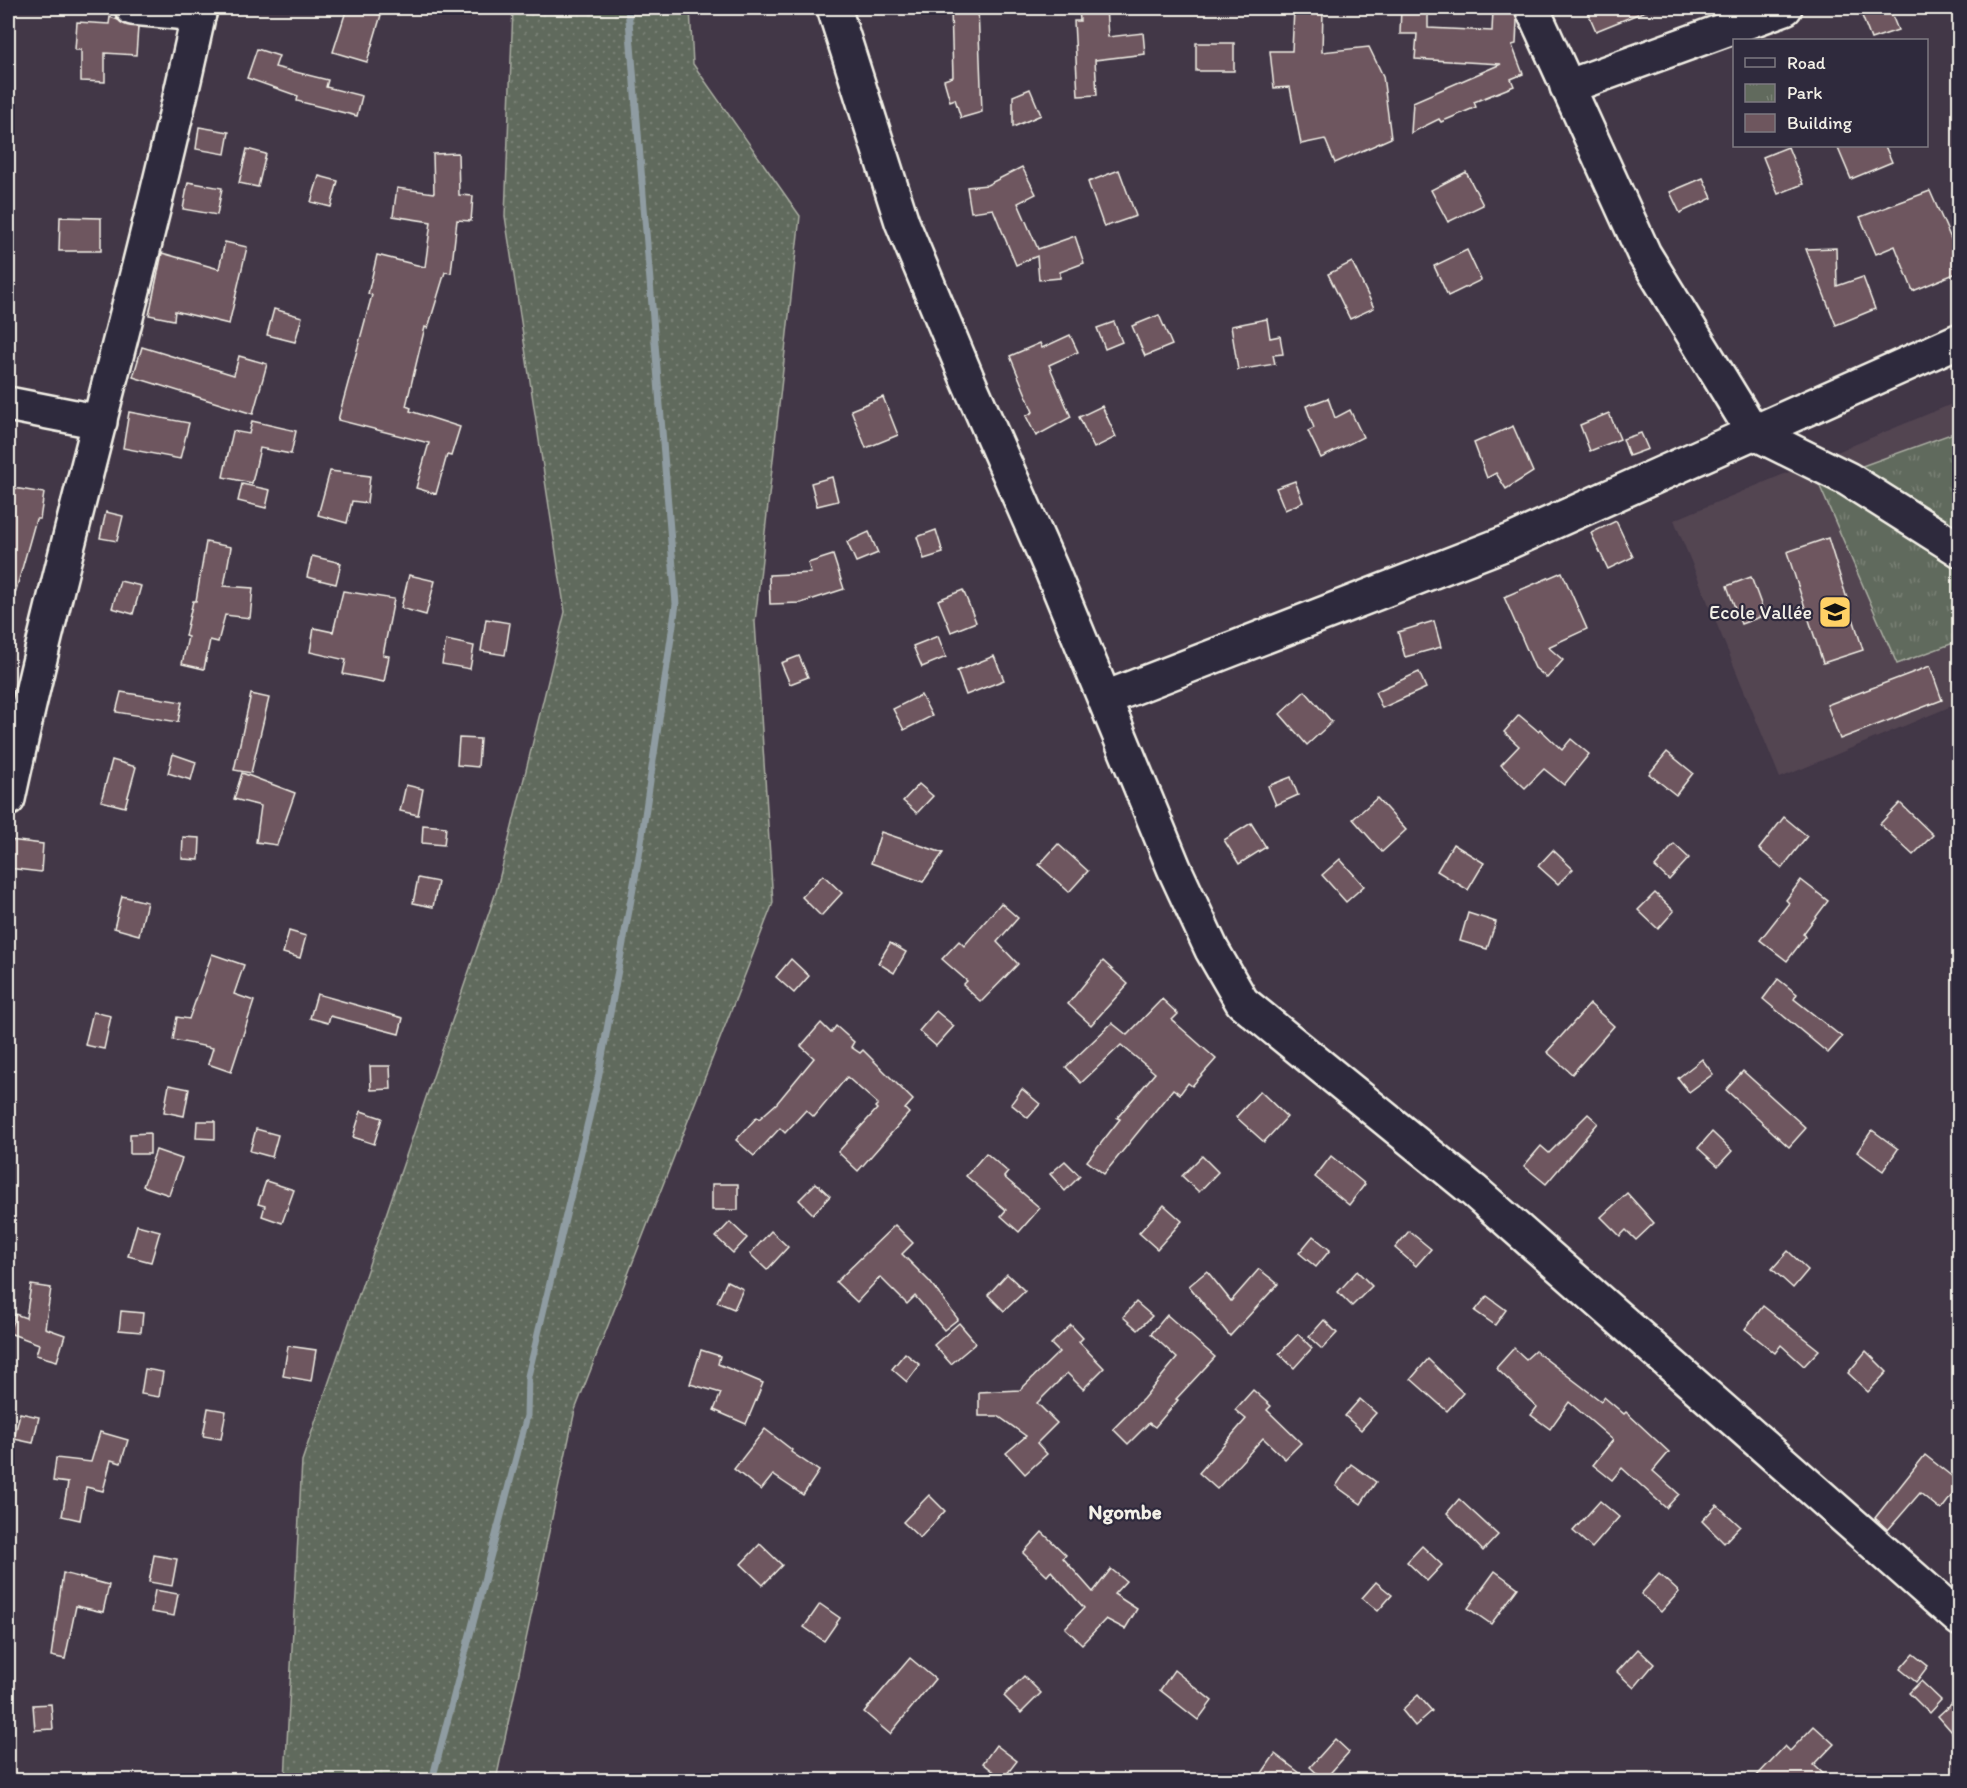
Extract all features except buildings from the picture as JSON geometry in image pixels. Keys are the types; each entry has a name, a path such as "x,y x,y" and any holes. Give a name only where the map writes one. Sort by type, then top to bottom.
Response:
{"street":[{"path":"8,799 27,711 200,11 132,8"},
{"path":"834,8 902,222 967,378 1017,486 1174,868 1212,950 1242,1002 1473,1190 1959,1619"},
{"path":"1532,8 1644,254 1753,432 1848,478 1959,549"},
{"path":"1567,87 1785,8"},
{"path":"1106,698 1511,541 1959,340"},
{"path":"8,404 100,422"}],"shaded area":[{"name":"Ecole Vallée","path":"1959,401 1959,703 1780,778 1674,520"}],"green space":[{"path":"513,8 690,8 693,64 800,216 755,622 773,903 575,1410 496,1780 285,1780 302,1461 496,892 565,612 505,216"},
{"path":"1959,431 1959,641 1897,664 1818,482"}],"waterway":[{"path":"432,1780 527,1416 528,1376 597,1084 639,856 676,604 628,8"}],"place":[{"name":"Ecole Vallée","path":"1835,612"}],"district":[{"name":"Ngombe","path":"1125,1511"}]}
